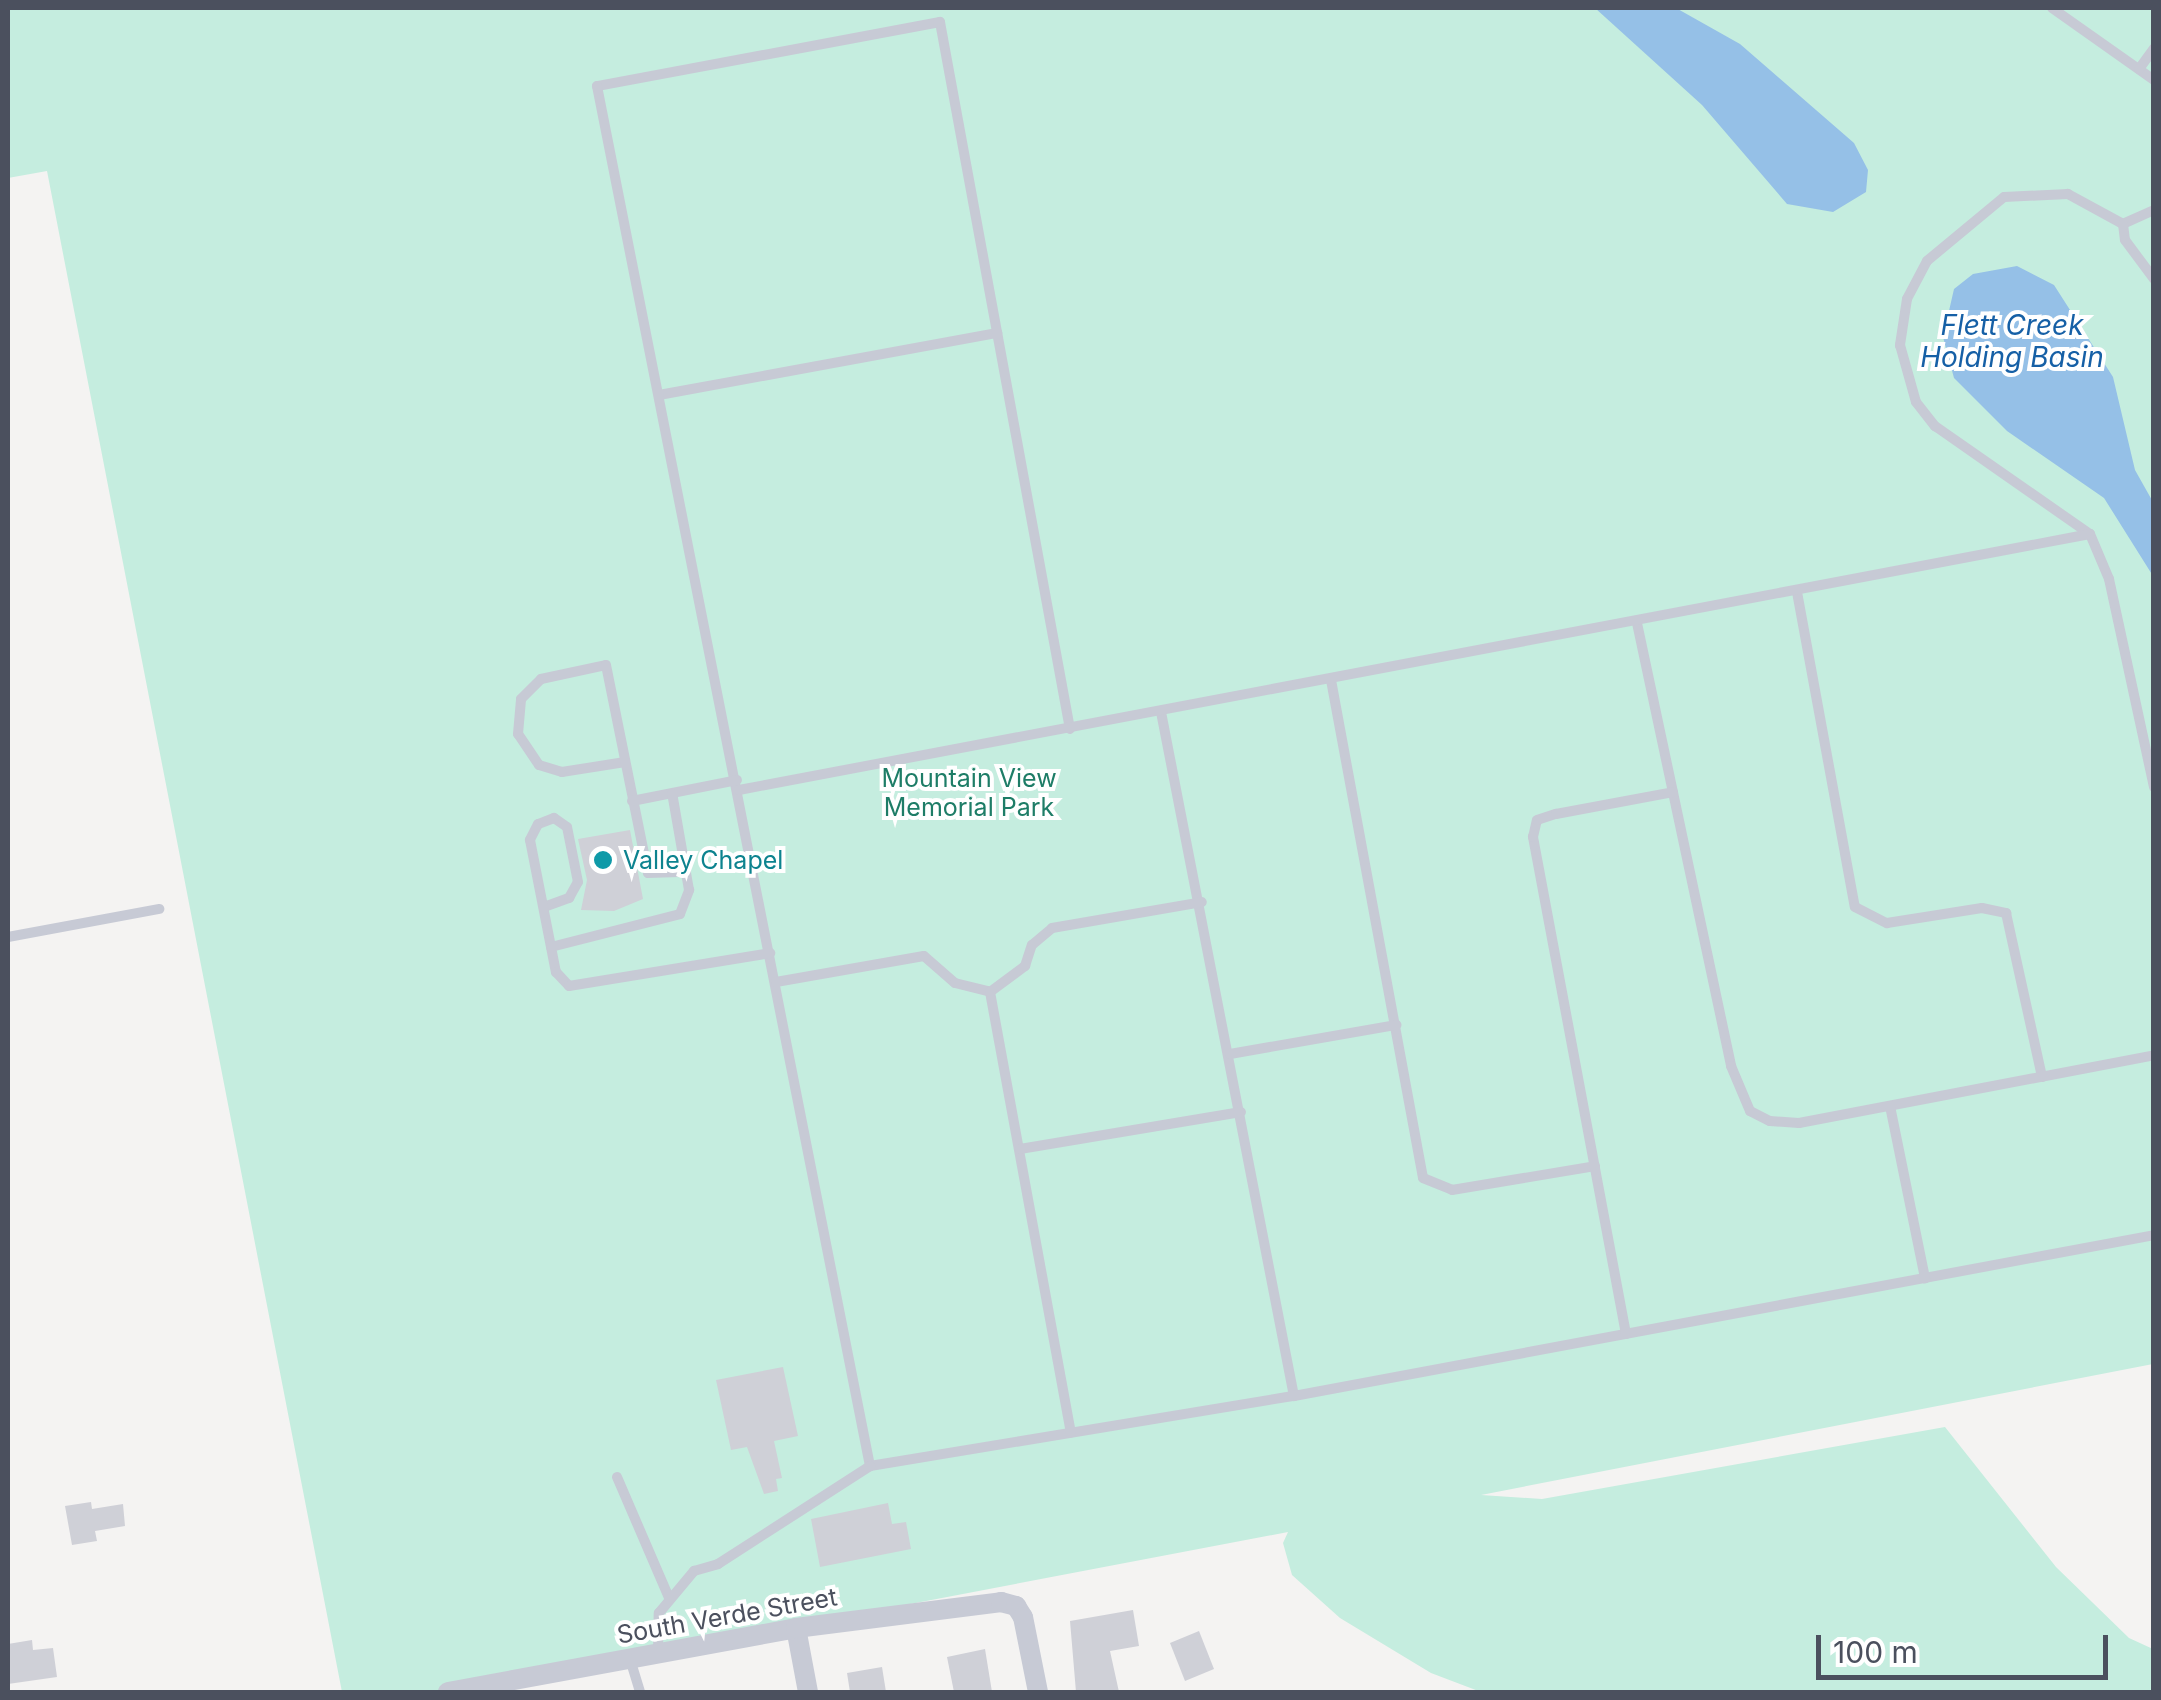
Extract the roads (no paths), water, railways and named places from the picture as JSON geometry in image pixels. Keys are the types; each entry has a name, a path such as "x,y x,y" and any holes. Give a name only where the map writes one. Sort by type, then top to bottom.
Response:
{"street":[{"name":"South Verde Street","path":"448,1692 796,1628 1001,1602 1016,1606 1038,1692"},
{"path":"796,1628 808,1692"}],"lane":[{"path":"2052,8 2154,80"},
{"path":"870,1466 597,86 940,22 1070,729"},
{"path":"2139,69 2154,48"},
{"path":"2123,224 2068,194 2004,197 1926,261 1901,320 1904,372 1935,426 2090,534 2109,579 2154,786"},
{"path":"2123,224 2154,210"},
{"path":"2123,224 2124,240 2154,278"},
{"path":"659,395 997,333"},
{"path":"632,800 1070,729 2090,534"},
{"path":"1797,592 1855,907 1887,923 1982,908 2006,913 2042,1077"},
{"path":"1637,623 1741,1099 1757,1116 1782,1123 2154,1055"},
{"path":"625,762 572,772 539,765 518,734 521,699 542,679 606,665 648,874 686,872"},
{"path":"1332,680 1423,1178 1434,1187 1452,1190 1595,1166"},
{"path":"1161,712 1202,902 1294,1396"},
{"path":"1626,1334 1533,838 1537,820 1673,792"},
{"path":"551,947 672,922 686,903 686,872 672,794"},
{"path":"544,907 569,898 578,882 567,827 554,818 538,824 530,840 551,947 561,980 577,988 770,953"},
{"path":"990,992 1025,966 1032,945 1052,928 1202,902"},
{"path":"8,937 160,910"},
{"path":"776,982 924,956 955,983 990,992"},
{"path":"990,992 1071,1433"},
{"path":"1230,1054 1398,1025"},
{"path":"1890,1106 1925,1278"},
{"path":"1020,1149 1241,1112"},
{"path":"658,1654 655,1629 669,1598 694,1571 718,1564 870,1466 1294,1396 2154,1235"},
{"path":"617,1477 669,1598"},
{"path":"630,1658 640,1692"}],"water":[{"path":"1595,8 1676,8 1740,44 1854,143 1868,170 1866,192 1833,212 1787,204 1702,105"},
{"name":"Flett Creek Holding Basin","path":"2017,266 2054,285 2113,377 2135,470 2153,502 2153,576 2104,498 2007,431 1954,378 1943,337 1954,289 1973,274"}],"place":[{"name":"Valley Chapel","path":"603,860"}],"park label":[{"name":"Mountain View Memorial Park","path":"969,794"}]}
